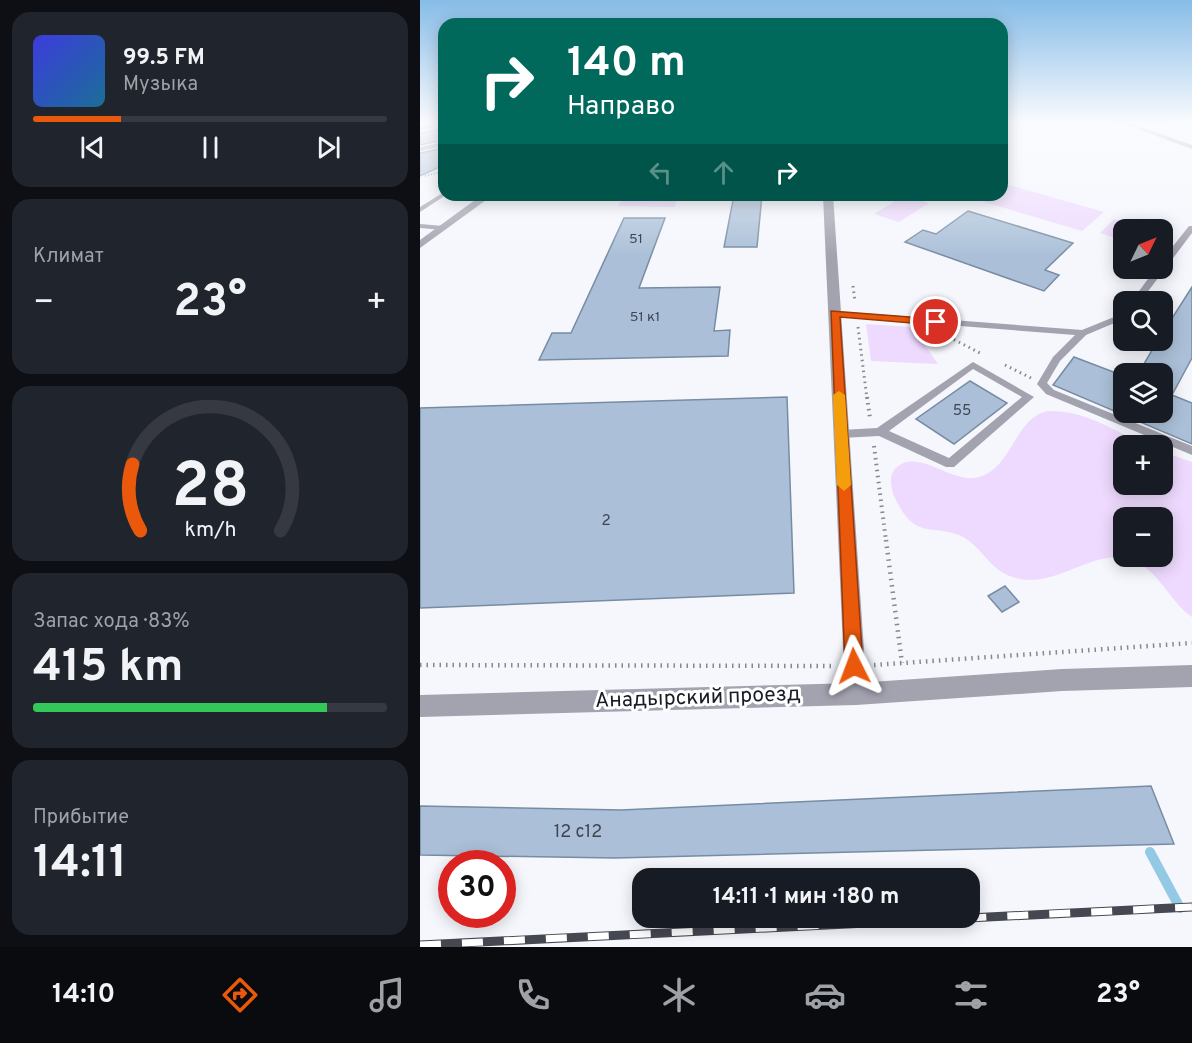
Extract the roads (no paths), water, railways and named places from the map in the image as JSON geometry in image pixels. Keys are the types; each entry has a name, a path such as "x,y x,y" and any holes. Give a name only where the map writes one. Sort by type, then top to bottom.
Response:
{"street":[{"path":"420,245 480,201"},
{"path":"828,201 856,694"},
{"name":"Анадырский проезд","path":"420,706 856,694 1062,680 1192,676"}],"lane":[{"path":"420,210 438,198"},
{"path":"420,226 443,228"},
{"path":"1173,252 1192,228"},
{"path":"834,314 1083,333"},
{"path":"1113,321 1083,333 1056,359 1042,384 1050,392 1192,451"},
{"path":"841,434 880,432 950,464 1029,397 973,365 880,432"}],"waterway":[{"path":"1150,852 1180,908"}],"railway":[{"path":"420,945 1192,907"}]}
